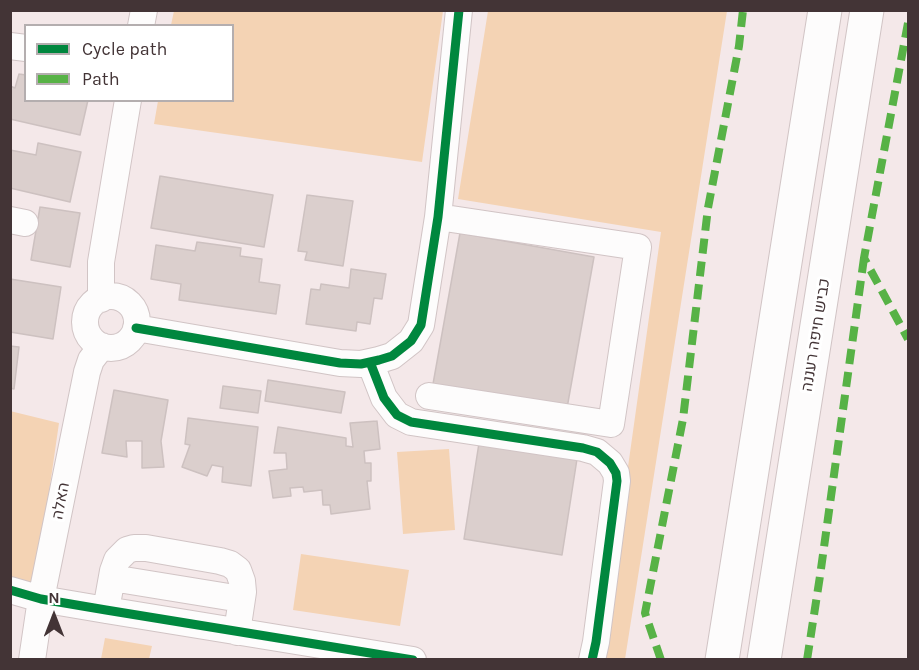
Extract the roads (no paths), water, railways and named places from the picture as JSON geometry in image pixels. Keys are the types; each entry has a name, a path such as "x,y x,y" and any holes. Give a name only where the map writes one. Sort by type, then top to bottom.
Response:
{"highway":[{"path":"722,660 825,10"},
{"name":"כביש חיפה רעננה","path":"764,660 867,10"}],"street":[{"path":"136,328 340,363 361,364 392,356 411,341 421,325 438,217 459,10"},
{"path":"101,299 101,262 128,102"},
{"path":"429,396 611,424 638,247 438,217"},
{"path":"104,297 118,298 130,305 135,312 136,328 133,336 122,345 109,348 90,338 85,323 86,315 96,301 104,297"},
{"name":"האלה","path":"32,660 41,599 87,372 91,360 102,346"},
{"path":"370,362 384,398 397,415 411,422 583,448 597,452 610,462 616,473 617,481 592,660"},
{"path":"106,610 117,560 127,550 146,548 220,561 238,570 242,582 237,632"},
{"path":"112,578 241,599"},
{"path":"10,590 41,599 413,660"}]}
